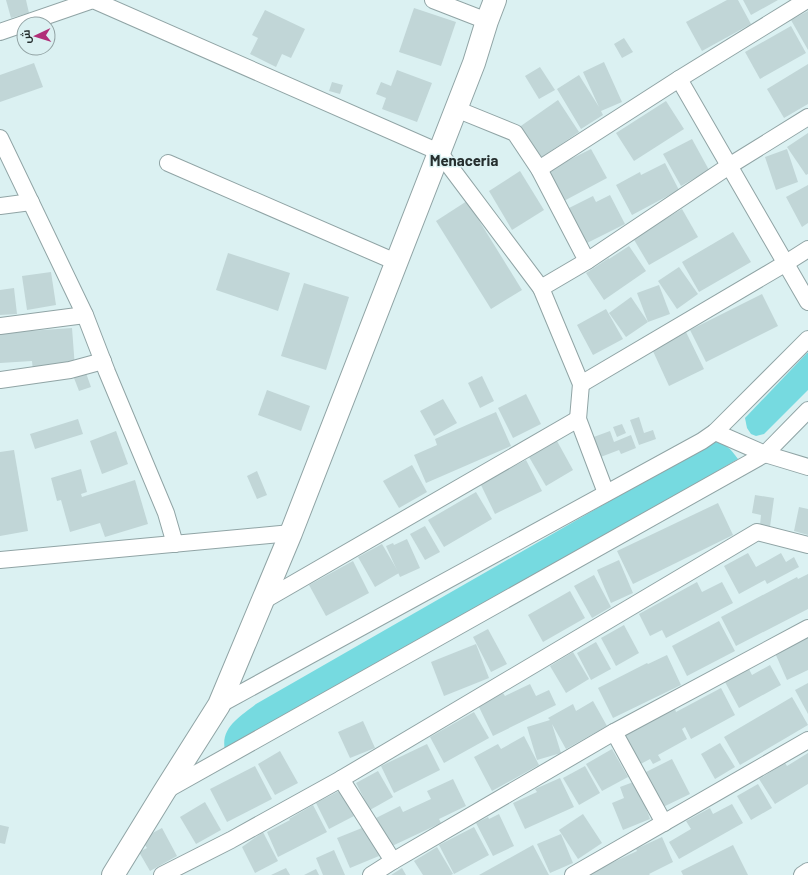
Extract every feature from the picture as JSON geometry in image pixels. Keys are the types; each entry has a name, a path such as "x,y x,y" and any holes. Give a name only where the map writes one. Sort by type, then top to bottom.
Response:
{"street":[{"path":"0,32 93,0 439,152 541,288 581,384 578,418 606,493"},
{"path":"433,0 487,21"},
{"path":"113,875 219,705 291,533 474,63 495,0"},
{"path":"540,169 679,79 807,0"},
{"path":"679,79 808,302"},
{"path":"456,109 515,133 540,169 587,261"},
{"path":"541,288 587,261 729,166 808,117"},
{"path":"0,138 85,315 166,513 175,544"},
{"path":"168,163 396,262"},
{"path":"0,206 31,202"},
{"path":"581,384 786,264 808,249"},
{"path":"0,326 85,315"},
{"path":"219,705 702,441 715,432 808,339"},
{"path":"0,380 70,370 103,361"},
{"path":"164,792 765,454 808,410"},
{"path":"263,601 578,418"},
{"path":"715,432 765,454 808,467"},
{"path":"162,875 231,840 342,779 757,532 808,545"},
{"path":"0,560 291,533"},
{"path":"371,875 392,861 614,732 808,628"},
{"path":"614,732 664,823"},
{"path":"573,875 808,740"},
{"path":"342,779 392,861"},
{"path":"802,875 808,871"}],"shaded area":[{"path":"807,353 808,390 764,434 756,436 751,434 747,428 745,418"},
{"path":"716,442 728,448 738,459 233,754 225,751 225,735 228,729 238,718 256,704 704,447"}],"building":[{"path":"6,0 26,0 29,13 11,18"},
{"path":"727,0 738,0 751,24 702,51 686,22"},
{"path":"743,0 778,0 751,15"},
{"path":"414,8 456,22 441,66 399,52"},
{"path":"265,10 305,29 291,58 282,54 276,67 250,54 258,38 252,35"},
{"path":"808,11 808,50 791,20"},
{"path":"791,26 806,53 760,79 745,52"},
{"path":"624,38 633,52 622,58 614,44"},
{"path":"604,62 622,102 601,111 603,115 581,129 557,89 579,75 599,107 583,72"},
{"path":"34,63 43,87 0,102 0,75"},
{"path":"808,64 808,104 784,118 767,89"},
{"path":"540,67 555,90 539,99 525,76"},
{"path":"397,70 432,83 417,122 382,109 386,98 376,94 381,82 391,86"},
{"path":"332,82 343,85 340,94 329,91"},
{"path":"558,100 579,132 539,159 518,128"},
{"path":"666,101 684,129 634,161 616,133"},
{"path":"808,133 808,174 806,175 787,147"},
{"path":"692,139 709,170 681,186 663,154"},
{"path":"591,149 607,178 562,202 547,171"},
{"path":"787,149 798,182 776,190 765,157"},
{"path":"665,163 679,190 632,215 616,185 640,172 641,175"},
{"path":"520,171 544,210 512,230 489,191"},
{"path":"808,185 808,223 802,227 786,197"},
{"path":"610,195 625,224 585,244 567,209 593,196 596,202"},
{"path":"467,201 522,290 491,309 436,221"},
{"path":"682,209 698,237 649,265 633,238"},
{"path":"733,232 751,262 699,292 682,262"},
{"path":"629,246 646,271 604,300 586,273"},
{"path":"228,253 290,273 278,311 216,290"},
{"path":"679,267 698,294 677,309 658,281"},
{"path":"51,272 56,305 27,310 22,276"},
{"path":"304,283 349,297 326,370 281,356"},
{"path":"659,285 670,314 648,322 637,293"},
{"path":"14,288 17,314 0,315 0,290"},
{"path":"762,294 778,326 706,362 690,330"},
{"path":"631,297 648,322 626,337 609,313"},
{"path":"606,309 623,339 593,355 577,325"},
{"path":"72,328 75,368 33,371 32,361 0,363 0,333"},
{"path":"686,332 704,369 669,386 652,349"},
{"path":"86,373 91,387 79,391 74,378"},
{"path":"482,376 494,401 480,408 468,383"},
{"path":"267,390 310,406 301,431 258,415"},
{"path":"526,394 541,424 513,438 498,408"},
{"path":"443,399 457,423 434,436 420,411"},
{"path":"496,412 511,446 426,483 414,455 437,445 435,439"},
{"path":"639,417 644,433 653,430 656,439 639,445 630,420"},
{"path":"78,419 83,434 35,449 30,434"},
{"path":"622,424 626,433 617,437 613,427"},
{"path":"116,431 128,464 102,474 90,441"},
{"path":"610,431 614,442 631,435 636,448 621,454 619,450 598,458 591,438"},
{"path":"557,441 573,470 546,486 529,457"},
{"path":"14,450 28,531 0,536 0,452"},
{"path":"526,460 542,491 495,514 480,483"},
{"path":"412,465 427,492 399,508 383,481"},
{"path":"81,469 87,492 81,494 82,497 135,480 148,524 105,537 100,523 70,532 61,500 57,501 51,478"},
{"path":"257,471 267,495 257,499 247,476"},
{"path":"476,492 492,519 444,547 428,520"},
{"path":"755,495 774,498 770,527 760,525 761,515 752,513"},
{"path":"718,503 733,535 633,584 617,551"},
{"path":"799,507 808,509 808,535 794,531"},
{"path":"425,526 440,552 425,560 410,534"},
{"path":"407,539 420,568 400,577 386,546 393,543 394,545"},
{"path":"382,544 399,573 375,587 358,557"},
{"path":"748,553 756,567 781,553 786,562 794,557 799,567 767,584 765,580 739,594 724,566"},
{"path":"619,560 633,593 611,603 597,570"},
{"path":"353,561 369,593 326,616 309,585"},
{"path":"808,574 808,609 736,646 721,617 797,577 798,579"},
{"path":"594,575 611,607 592,618 574,586"},
{"path":"697,582 702,592 722,582 733,603 666,638 662,630 650,636 639,614"},
{"path":"570,591 585,618 543,642 528,615"},
{"path":"719,621 735,651 687,676 672,646"},
{"path":"624,625 639,653 616,666 601,638"},
{"path":"488,629 507,664 491,672 473,637"},
{"path":"808,635 808,670 787,680 775,653 799,642 798,640"},
{"path":"596,642 611,669 591,680 577,653"},
{"path":"476,644 489,678 444,696 431,662"},
{"path":"573,652 589,679 566,693 550,666"},
{"path":"667,655 681,685 613,718 598,688 647,663 648,664"},
{"path":"770,665 781,685 739,708 725,682 749,669 752,675"},
{"path":"808,683 808,714 795,690"},
{"path":"530,684 536,696 549,690 556,705 493,736 478,705 503,693 505,696"},
{"path":"721,688 735,715 691,739 685,727 682,729 687,739 658,755 661,760 653,764 650,759 637,766 622,736 675,709 676,712"},
{"path":"792,697 808,725 740,765 724,737"},
{"path":"593,701 607,726 566,749 552,724 561,753 537,760 527,727 550,720 548,718 573,704 576,711"},
{"path":"474,712 489,738 444,763 430,737"},
{"path":"363,721 375,748 350,758 338,732"},
{"path":"524,736 539,765 492,791 474,757 498,744 501,749"},
{"path":"720,743 735,767 715,779 701,754"},
{"path":"427,744 440,770 394,793 381,766"},
{"path":"612,749 628,777 602,791 586,764"},
{"path":"280,751 298,783 275,795 258,764"},
{"path":"808,753 808,784 775,804 759,779 785,763 787,766"},
{"path":"672,759 690,794 661,808 644,773"},
{"path":"255,766 272,799 227,822 210,789"},
{"path":"585,766 600,793 579,805 563,778"},
{"path":"378,771 393,797 370,810 356,783"},
{"path":"560,778 574,807 525,829 513,803 537,792 535,789"},
{"path":"453,779 466,806 439,819 441,823 390,847 376,818 400,806 403,812 431,799 427,791"},
{"path":"636,781 650,819 623,830 612,803 624,798 620,787"},
{"path":"758,784 772,808 751,820 737,796"},
{"path":"341,790 354,816 329,829 316,803"},
{"path":"205,802 221,830 196,844 180,817"},
{"path":"732,804 743,823 679,859 669,842 691,829 686,821 710,808 713,814"},
{"path":"313,805 327,832 278,857 267,832 290,820 289,819"},
{"path":"499,814 514,846 493,856 476,823 488,817 489,819"},
{"path":"583,814 602,843 578,859 559,830"},
{"path":"0,825 9,827 5,844 0,843"},
{"path":"367,826 379,856 350,868 337,838"},
{"path":"474,827 489,855 454,874 439,845"},
{"path":"162,828 177,856 150,871 139,852 147,848 141,839"},
{"path":"263,832 278,861 255,873 242,847"},
{"path":"561,834 573,863 550,873 537,844"},
{"path":"662,837 673,862 649,874 650,875 586,875 637,851 636,849"},
{"path":"533,845 549,875 479,875"},
{"path":"733,845 748,875 683,875 681,871"},
{"path":"437,847 453,874 423,875 414,861"},
{"path":"334,850 345,875 323,875 316,858"},
{"path":"286,868 290,875 271,875"},
{"path":"402,868 406,875 391,875"},
{"path":"316,869 319,875 304,875"}],"district":[{"name":"Menaceria","path":"464,161"}]}
